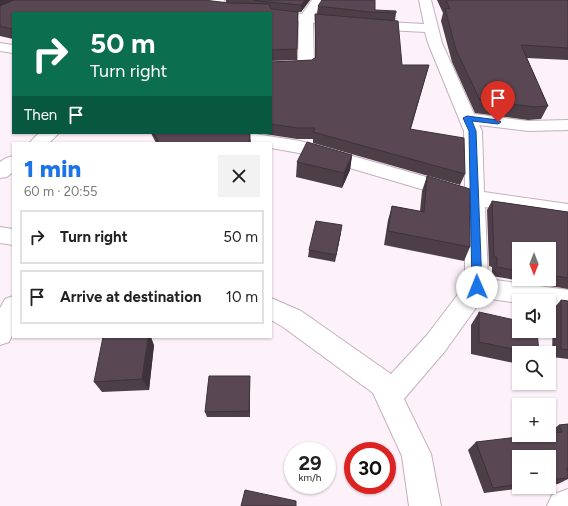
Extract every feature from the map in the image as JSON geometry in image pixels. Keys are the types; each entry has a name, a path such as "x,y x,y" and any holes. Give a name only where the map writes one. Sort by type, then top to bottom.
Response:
{"street":[{"path":"272,68 306,66 306,18 318,0"},
{"path":"388,397 436,343 477,287 476,198 473,131 435,43 425,0"},
{"path":"210,6 232,9"},
{"path":"272,14 369,25 431,28"},
{"path":"0,46 12,49"},
{"path":"467,118 528,126 568,125"},
{"path":"39,142 49,134"},
{"path":"205,142 255,140 268,142"},
{"path":"272,143 300,147 476,198 568,212"},
{"path":"0,172 12,163"},
{"path":"0,235 12,237"},
{"path":"477,287 568,300"},
{"path":"0,334 12,308"},
{"path":"272,309 292,319 382,384 416,454 425,506"},
{"path":"563,506 568,505"}],"building":[{"path":"14,0 204,0 229,3 269,4 271,9 298,12 297,49 272,50 272,12 12,12 12,29 0,26 0,6"},
{"path":"254,0 305,0 301,5"},
{"path":"322,0 375,0 375,10 396,11 396,13 370,12 318,6"},
{"path":"446,0 568,0 568,48 521,45 548,106 534,107 480,100 456,50 445,8 450,9"},
{"path":"315,14 398,21 402,65 429,65 410,129 464,138 465,174 313,132 315,128 297,128 272,124 272,62 312,60 316,57"},
{"path":"154,134 250,134 249,142 158,142"},
{"path":"307,142 352,155 344,173 297,162"},
{"path":"427,176 470,189 470,247 388,231 392,206 424,212"},
{"path":"492,201 568,212 568,278 556,276 556,242 512,242 512,270 497,267 497,257 494,257"},
{"path":"316,221 342,225 336,255 309,250"},
{"path":"561,300 568,301 568,350 561,349"},
{"path":"479,312 512,319 512,338 538,338 538,346 512,346 512,349 479,342"},
{"path":"103,338 148,338 142,379 94,382"},
{"path":"209,376 250,376 249,411 205,412"},
{"path":"568,424 568,468 566,469 568,472 568,478 556,479 556,450 512,450 512,485 493,488 476,442 512,438 512,442 556,442 556,432 562,432 559,425"},
{"path":"245,490 296,501 296,506 241,506"}],"route":[{"path":"477,287 476,198 473,131 467,118 498,122"}]}
